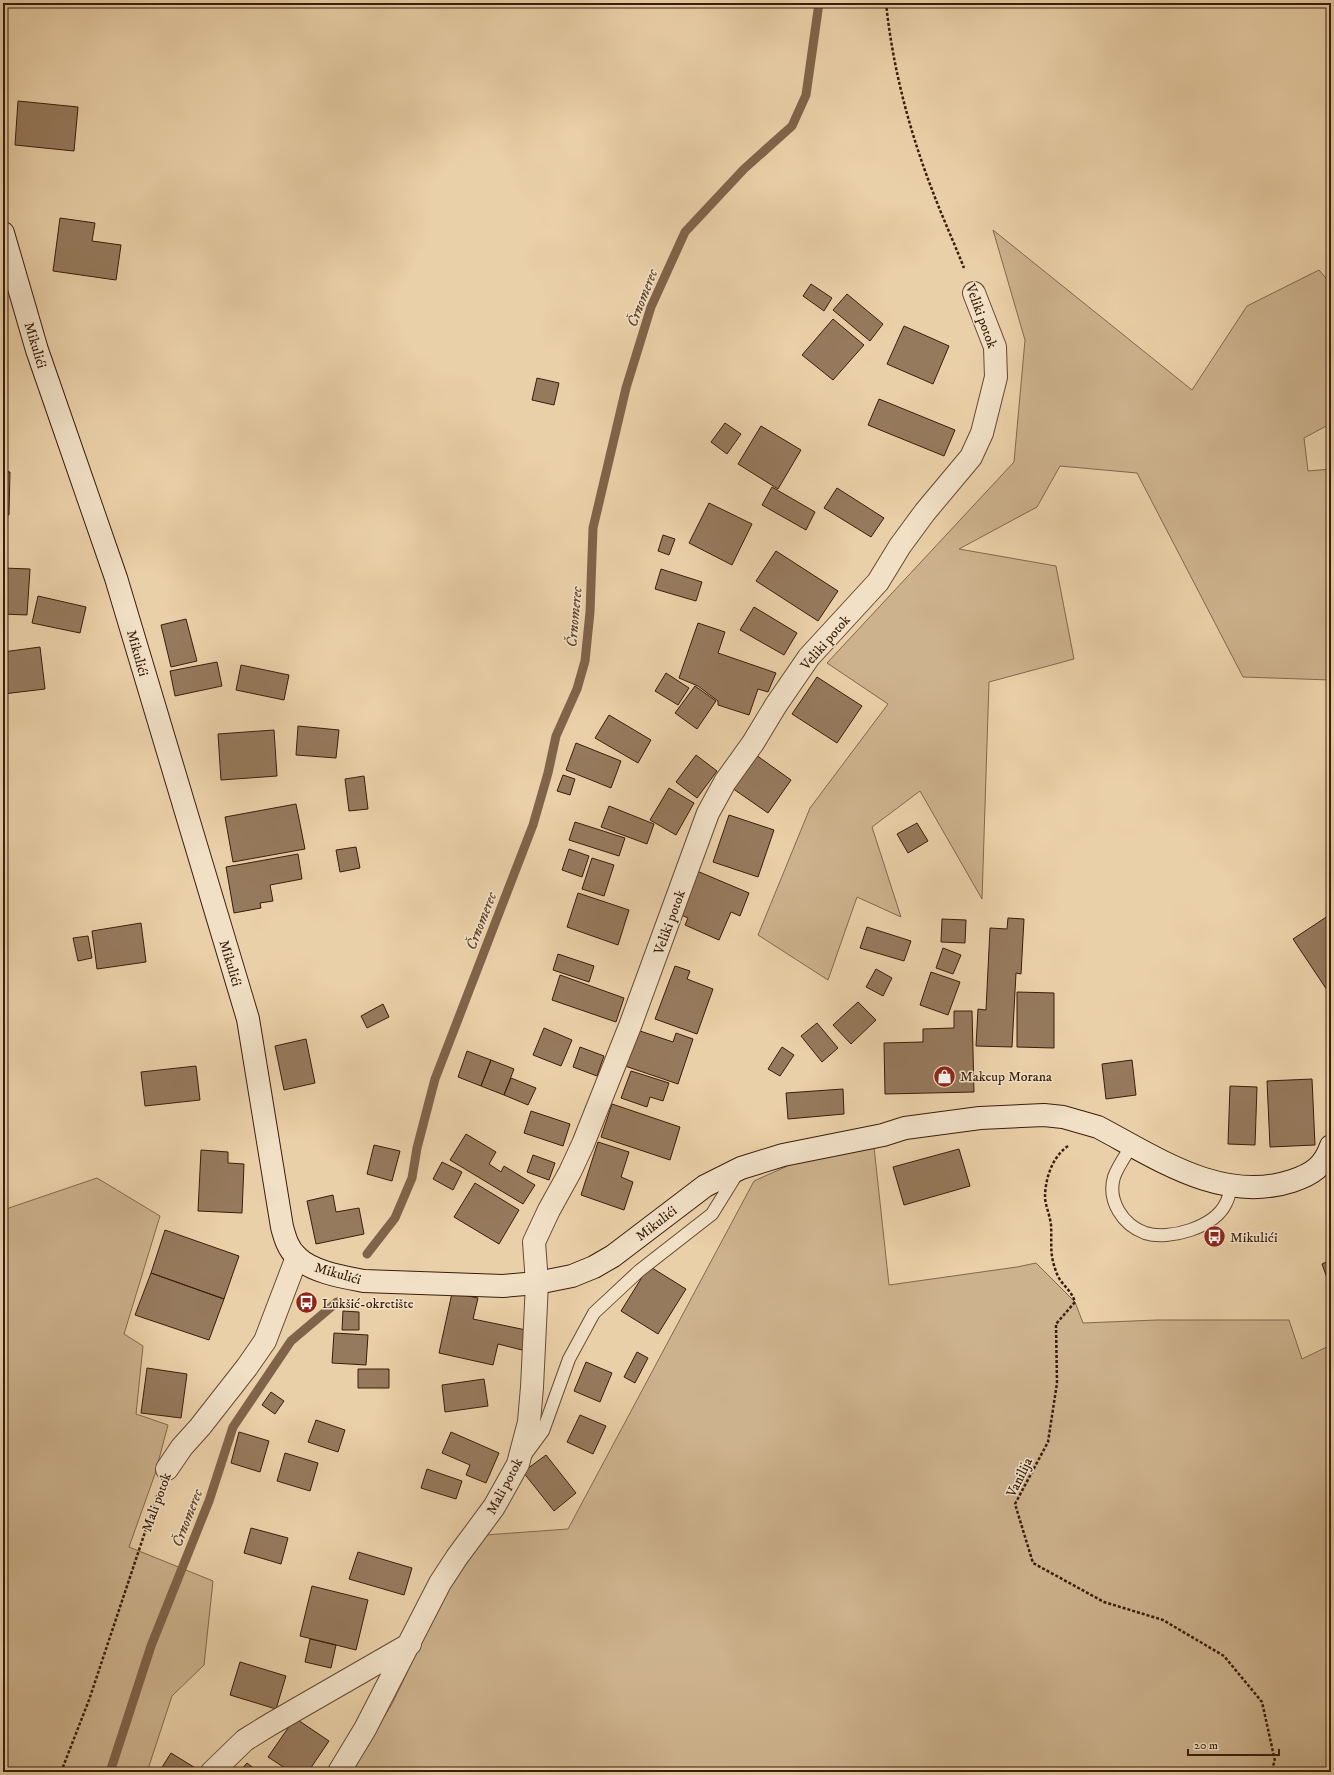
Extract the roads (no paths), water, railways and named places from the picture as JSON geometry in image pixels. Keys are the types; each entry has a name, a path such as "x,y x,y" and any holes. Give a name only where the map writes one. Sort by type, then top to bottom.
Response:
{"street":[{"name":"Mikulići","path":"3,233 37,350 116,578 248,1019 282,1227 286,1242 297,1257 317,1269 342,1277 364,1281 503,1286 537,1283 572,1276 600,1263 648,1231 705,1186 741,1168 783,1155 883,1135 905,1128 980,1118 1044,1116 1063,1117 1098,1127 1185,1173 1231,1185 1271,1186 1302,1178 1323,1163 1330,1150"},
{"name":"Veliki potok","path":"537,1283 534,1242 586,1137 633,1018 708,813 725,782 753,743 776,705 809,656 878,582 900,546 930,506 971,457 982,433 996,377 995,347 974,293"},
{"name":"Mali potok","path":"167,1469 182,1447 200,1427 247,1367 265,1341 297,1257"},
{"name":"Mali potok","path":"338,1772 365,1729 440,1583 457,1557 494,1507 518,1464 529,1422 537,1283"},
{"path":"212,1772 245,1740 410,1644"}],"lane":[{"path":"1132,1145 1114,1177 1114,1204 1120,1215 1133,1226 1146,1233 1161,1235 1186,1232 1209,1222 1227,1202 1231,1185"},
{"path":"518,1464 543,1431 569,1360 594,1313 639,1271 712,1214 741,1168"}],"waterway":[{"name":"Črnomerec","path":"367,1254 395,1218 412,1178 417,1148 435,1079 533,825 548,773 556,736 577,689 585,661 590,612 593,528 626,388 651,307 685,232 744,169 792,126 806,95 819,3"},
{"name":"Črnomerec","path":"110,1772 151,1646 209,1501 233,1427 291,1341 337,1302"}],"place":[{"name":"Makeup Morana","path":"945,1076"},
{"name":"Mikulići","path":"1214,1237"},
{"name":"Lukšić-okretište","path":"306,1303"}]}
